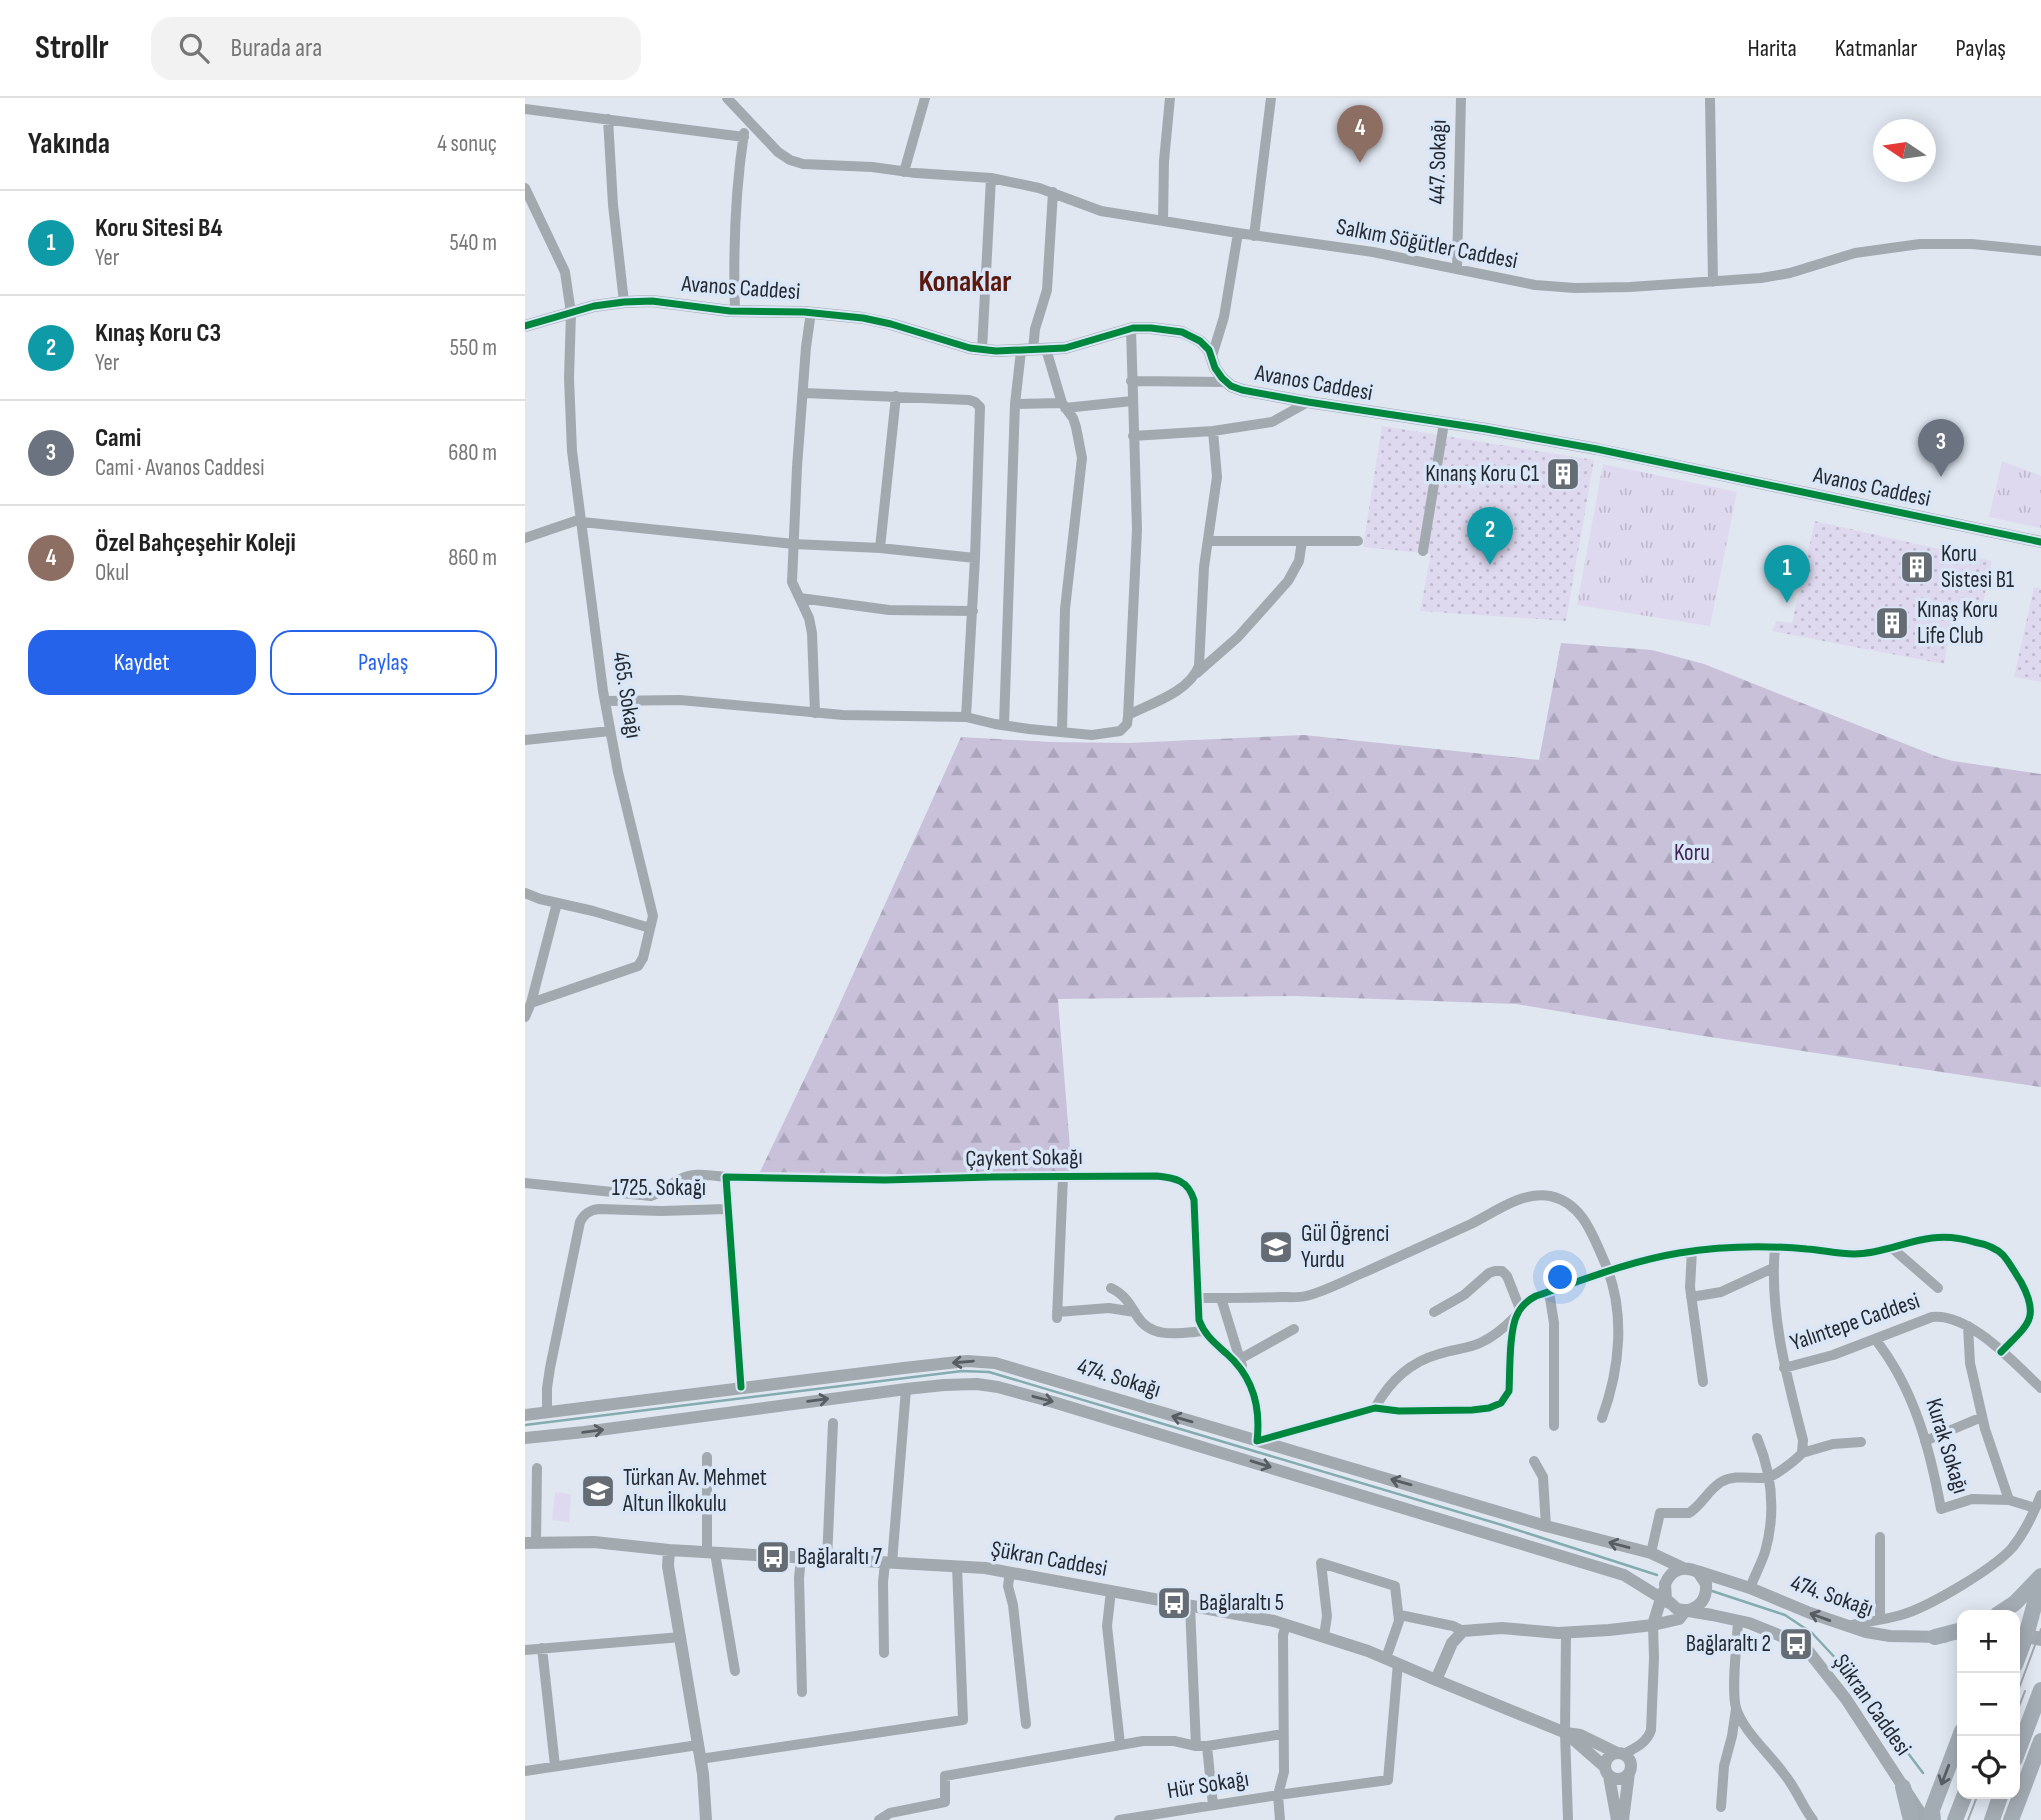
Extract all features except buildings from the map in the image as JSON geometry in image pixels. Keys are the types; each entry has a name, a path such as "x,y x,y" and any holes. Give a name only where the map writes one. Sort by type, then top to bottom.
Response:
{"main road":[{"path":"2004,1610 2041,1578"},
{"path":"2020,1610 2041,1578"},
{"path":"2020,1653 2027,1637 2041,1578"},
{"path":"1935,1637 1957,1631"},
{"path":"2020,1746 2041,1690"},
{"path":"1933,1820 1932,1810 1960,1736"},
{"path":"2011,1820 2041,1741"},
{"path":"1903,1787 1911,1820"},
{"path":"1955,1820 1963,1799"},
{"path":"1992,1820 1999,1799"}],"street":[{"path":"727,98 747,120 738,177 734,232 735,312"},
{"path":"904,172 925,98"},
{"path":"1163,221 1164,162 1170,98"},
{"path":"1254,236 1271,98"},
{"name":"447. Sokağı","path":"1457,269 1461,98"},
{"path":"1710,98 1713,282"},
{"path":"525,109 744,137"},
{"path":"608,119 613,205 624,302"},
{"name":"Salkım Söğütler Caddesi","path":"747,120 778,152 790,160 809,166 872,167 991,178 1053,192 1101,211 1373,252 1513,281 1557,287 1630,287 1776,276 1855,253 1896,246 1958,243 2041,251"},
{"path":"982,350 991,178"},
{"name":"465. Sokağı","path":"525,188 565,272 572,313 570,431 605,701 653,916 643,958 638,966 531,1003"},
{"path":"1004,725 1015,404 1033,350 1035,329 1047,290 1053,192"},
{"path":"1212,356 1223,317 1238,233"},
{"name":"Avanos Caddesi","path":"525,326 594,306 624,302 664,302 735,312 811,312 877,321 982,350 1065,348 1131,329 1151,328 1182,332 1200,341 1212,356 1215,368 1226,382 1243,390 1597,449 2041,542"},
{"path":"811,312 797,467 792,582 813,633 815,713"},
{"path":"605,701 680,700 815,713 884,717 966,717 1004,725 1092,735 1117,732 1125,727 1128,715 1136,541 1131,329"},
{"path":"1033,350 1063,406 1073,418 1082,458 1065,609 1062,731"},
{"path":"1131,381 1226,382"},
{"path":"804,394 969,400 980,407 973,611 966,717"},
{"path":"880,548 896,396"},
{"path":"1015,404 1063,406 1132,401"},
{"path":"1133,436 1213,431 1272,422 1308,402"},
{"path":"1423,551 1444,423"},
{"path":"1195,675 1201,660 1204,567 1217,477 1213,431"},
{"path":"525,538 582,520 794,544 880,548 975,558"},
{"path":"1208,541 1358,541"},
{"path":"1128,715 1174,693 1238,637 1288,581 1299,561 1303,541"},
{"path":"800,598 889,610 973,611"},
{"path":"525,740 610,731"},
{"path":"525,893 540,900 593,911 650,928"},
{"path":"525,1017 557,903"},
{"name":"Çaykent Sokağı","path":"525,1183 650,1196 662,1192 681,1178 694,1174 885,1181 1157,1176 1177,1178 1185,1183 1194,1200 1199,1320 1204,1331"},
{"path":"726,1177 741,1387"},
{"path":"1063,1177 1057,1315 1109,1308 1135,1312"},
{"path":"1198,1298 1304,1297 1427,1244 1522,1198 1535,1196 1558,1199 1575,1209 1593,1234 1608,1271 1616,1307 1618,1343 1611,1389 1602,1418"},
{"name":"1725. Sokağı","path":"547,1412 548,1378 580,1222 585,1215 591,1210 599,1209 727,1209"},
{"path":"1375,1408 1387,1388 1411,1367 1436,1354 1480,1343 1500,1331 1531,1299 1656,1257 1741,1246 1852,1254 1875,1252 1933,1238 1951,1237 1987,1245 2002,1255 2029,1294 2033,1311 2031,1321 2001,1352"},
{"path":"1775,1247 1773,1268 1784,1367 1803,1440 1802,1453"},
{"path":"1892,1248 1938,1288"},
{"path":"1692,1251 1689,1287 1703,1382"},
{"path":"1691,1297 1721,1292 1773,1268"},
{"path":"1221,1298 1244,1373 1258,1408 1258,1441 1375,1408 1399,1411 1472,1410 1497,1405 1509,1391 1518,1313 1507,1276 1495,1270 1464,1295 1434,1312"},
{"path":"1111,1288 1124,1297 1146,1326 1160,1333 1204,1331 1244,1373"},
{"path":"1549,1292 1554,1323 1554,1426"},
{"name":"Yalıntepe Caddesi","path":"1784,1367 1833,1355 1932,1317 1951,1319 1968,1326 2041,1388"},
{"path":"1968,1326 1970,1363 1982,1417 2009,1500 2035,1508"},
{"path":"1240,1359 1294,1329"},
{"name":"Kurak Sokağı","path":"1875,1339 1907,1390 1925,1441 1941,1509 1972,1499 2009,1500"},
{"name":"474. Sokağı","path":"525,1438 583,1432 905,1378 967,1362 995,1363 1546,1526 1651,1553 1688,1569 1751,1588 1810,1614 1866,1632 1890,1636 1957,1637"},
{"path":"884,1653 883,1582 889,1563 905,1378"},
{"name":"474. Sokağı","path":"525,1415 741,1387 905,1378 944,1385 977,1384 998,1387 1624,1575 1665,1597"},
{"path":"1925,1441 1982,1417"},
{"path":"827,1560 833,1423"},
{"path":"1751,1588 1769,1536 1772,1509 1765,1459 1757,1438"},
{"path":"1651,1553 1660,1513 1689,1513 1714,1488 1729,1479 1769,1478 1802,1453 1833,1444 1861,1442"},
{"path":"707,1457 711,1552 735,1671"},
{"path":"1534,1461 1543,1477 1546,1526"},
{"path":"530,1543 537,1468"},
{"path":"1847,1626 1900,1615 1921,1607 1995,1563 2018,1540 2041,1495"},
{"path":"1880,1538 1880,1619"},
{"name":"Şükran Caddesi","path":"530,1543 594,1542 669,1550 957,1566 1010,1572 1286,1625 1324,1636 1566,1733"},
{"path":"669,1550 668,1566 705,1790 706,1820"},
{"path":"800,1558 802,1692"},
{"path":"1286,1625 1283,1635 1284,1772 1278,1795 1388,1780 1392,1661 1400,1615 1395,1586 1321,1563 1327,1616 1324,1636"},
{"path":"700,1759 963,1720 957,1566"},
{"path":"1400,1615 1453,1626 1463,1631 1502,1628 1566,1633 1653,1625 1679,1619 1687,1610 1701,1604 1707,1590 1702,1575 1688,1569 1670,1575 1665,1597 1653,1625 1654,1658 1649,1738 1621,1754 1609,1756 1607,1771 1618,1820"},
{"path":"1010,1572 1008,1586 1013,1605 1026,1724"},
{"path":"1111,1591 1107,1626 1120,1744"},
{"path":"1665,1597 1677,1609 1687,1610"},
{"path":"1189,1606 1202,1746 1213,1805"},
{"name":"Şükran Caddesi","path":"1687,1610 1738,1620 1781,1636 1809,1652 1846,1699 1925,1820"},
{"path":"1721,1807 1724,1766 1736,1709 1734,1696 1738,1620"},
{"path":"1436,1680 1452,1643 1463,1631"},
{"path":"1566,1633 1568,1820"},
{"path":"525,1650 681,1637"},
{"path":"542,1648 555,1766"},
{"path":"1736,1709 1790,1782 1809,1818"},
{"path":"1566,1733 1580,1735 1621,1754 1631,1764 1623,1820"},
{"path":"1566,1733 1615,1779 1629,1773"},
{"path":"879,1820 890,1813 944,1802 945,1776 1120,1744 1166,1741 1202,1746 1283,1734"},
{"path":"525,1771 698,1745"},
{"name":"Hür Sokağı","path":"1119,1820 1278,1795 1280,1820"}],"green space":[{"path":"1382,426 1594,460 1566,621 1420,611 1431,554 1363,547"},
{"path":"2002,461 2041,476 2041,528 1989,517"},
{"path":"1603,464 1737,492 1710,626 1577,605"},
{"path":"1815,521 1992,561 1981,612 1955,607 1944,664 1772,631 1776,621 1792,623"},
{"path":"2034,587 2041,589 2041,682 2014,677"},
{"name":"Koru","path":"1561,643 1652,650 1704,664 1938,757 2041,774 2041,1087 1697,1035 1516,1004 1295,996 1058,999 1072,1173 960,1175 760,1172 961,737 1128,743 1304,735 1539,760"},
{"path":"555,1492 571,1494 569,1522 552,1520"}],"waterway":[{"path":"525,1425 962,1371 989,1372 1502,1525 1657,1575"},
{"path":"1712,1591 1785,1615 1812,1633 1840,1663 1923,1773"}],"tram line":[{"path":"2020,1686 2041,1629"},
{"path":"2020,1704 2025,1691"},
{"path":"1968,1820 1976,1799"}],"cycle path":[{"path":"525,326 594,306 652,301 730,311 804,312 863,318 970,348 996,351 1065,348 1133,328 1182,332 1200,341 1209,350 1215,368 1222,378 1231,386 1242,390 1597,449 2041,542"},
{"path":"741,1387 726,1177 885,1180 1157,1176 1180,1181 1188,1188 1194,1200 1199,1320 1207,1335 1236,1363 1249,1383 1258,1416 1257,1441 1375,1408 1399,1411 1472,1410 1501,1403 1509,1391 1514,1322 1528,1301 1625,1266 1661,1256 1695,1251 1775,1247 1854,1254 1943,1237 1986,1245 2006,1258 2021,1282 2030,1305 2028,1321 2024,1328 2001,1352"}],"place":[{"name":"Özel Bahçeşehir Koleji","path":"1360,163"},
{"name":"Kınanş Koru C1","path":"1563,474"},
{"name":"Cami","path":"1941,477"},
{"name":"Kınaş Koru C3","path":"1490,565"},
{"name":"Koru Sistesi B1","path":"1917,567"},
{"name":"Koru Sitesi B4","path":"1787,603"},
{"name":"Kınaş Koru Life Club","path":"1892,623"},
{"name":"Gül Öğrenci Yurdu","path":"1276,1247"},
{"name":"Türkan Av. Mehmet Altun İlkokulu","path":"598,1491"},
{"name":"Bağlaraltı 7","path":"773,1557"},
{"name":"Bağlaraltı 5","path":"1174,1603"},
{"name":"Bağlaraltı 2","path":"1796,1644"}],"district":[{"name":"Konaklar","path":"965,282"}]}
